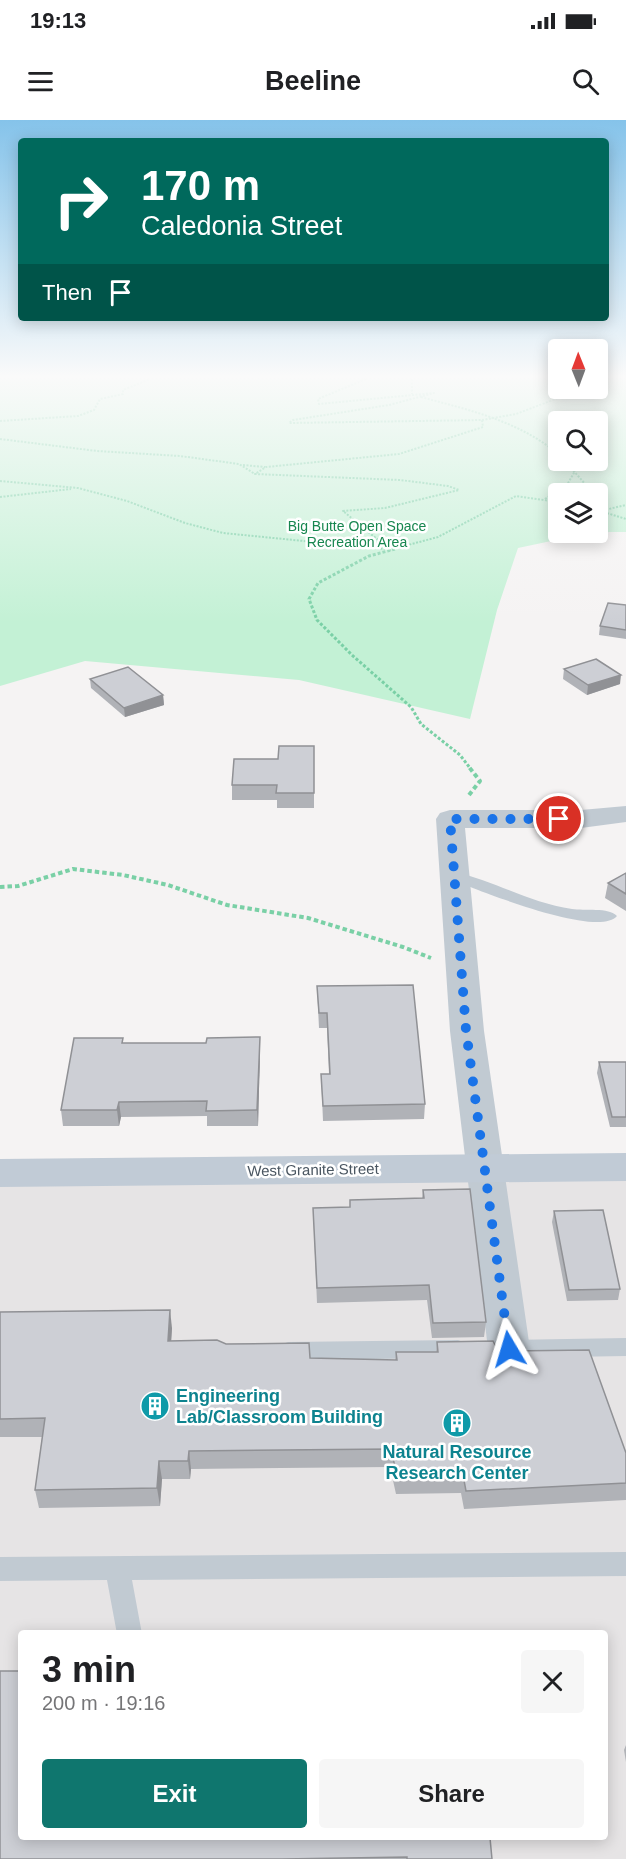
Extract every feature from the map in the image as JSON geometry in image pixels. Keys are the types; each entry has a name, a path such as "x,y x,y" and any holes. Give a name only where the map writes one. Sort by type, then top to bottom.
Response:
{"street":[{"path":"489,1349 486,1168 466,1030 450,819 581,819 626,814"},
{"name":"West Granite Street","path":"0,1173 626,1167"}],"lane":[{"path":"454,876 501,895 557,910 597,917 609,916"},
{"path":"263,1351 626,1347"},
{"path":"0,1569 626,1564"},
{"path":"117,1568 129,1630"}],"path":[{"path":"207,460 266,467 336,460"},
{"path":"239,465 255,474 400,480 448,486 459,490 385,508 343,511 389,549"},
{"path":"255,474 266,467"},
{"path":"544,500 567,485 574,471 584,483"},
{"path":"0,481 78,488 127,501 185,523 223,533 389,549"},
{"path":"0,497 78,488"},
{"path":"450,819 480,781 460,755 421,724 411,707 352,655 317,620 309,599 318,583 369,556 438,537 516,496 548,501"},
{"path":"608,508 626,505"},
{"path":"608,513 626,519"},
{"path":"0,887 18,886 73,869 123,875 168,885 227,905 308,918 403,946 462,971"}],"shaded area":[{"path":"626,1167 626,1859 0,1859 0,1173"}],"green space":[{"name":"Big Butte Open Space Recreation Area","path":"0,460 548,460 548,471 608,471 608,460 626,460 626,532 608,532 608,483 548,483 548,542 518,548 497,610 470,719 299,680 85,661 0,686"}],"building":[{"path":"608,603 626,605 626,630 600,626"},
{"path":"596,659 621,675 588,685 564,669"},
{"path":"128,667 163,695 124,708 90,679"},
{"path":"279,746 314,746 314,793 276,793 277,785 232,785 234,759 278,759"},
{"path":"626,873 626,894 608,883"},
{"path":"413,985 425,1104 323,1106 321,1074 330,1074 327,1013 319,1013 317,986"},
{"path":"260,1037 257,1110 206,1111 207,1101 119,1102 117,1110 61,1110 74,1038 123,1038 122,1043 206,1043 207,1038"},
{"path":"599,1062 626,1062 626,1117 612,1117"},
{"path":"470,1189 486,1322 433,1323 429,1285 317,1288 313,1208 350,1207 350,1200 424,1198 423,1190"},
{"path":"603,1210 620,1289 569,1290 554,1211"},
{"path":"170,1310 168,1341 217,1340 226,1344 309,1343 310,1358 397,1360 396,1352 438,1352 437,1342 493,1341 498,1351 589,1350 626,1453 626,1483 466,1491 463,1475 397,1476 391,1449 189,1451 188,1461 159,1461 157,1488 35,1490 45,1418 0,1419 0,1312"},
{"path":"0,1671 18,1671 18,1840 490,1840 492,1859 407,1859 407,1857 0,1859"}],"place":[{"name":"Engineering Lab/Classroom Building","path":"155,1406"},
{"name":"Natural Resource Research Center","path":"457,1423"}],"route":[{"path":"509,1349 466,1030 450,819 559,819"}]}
